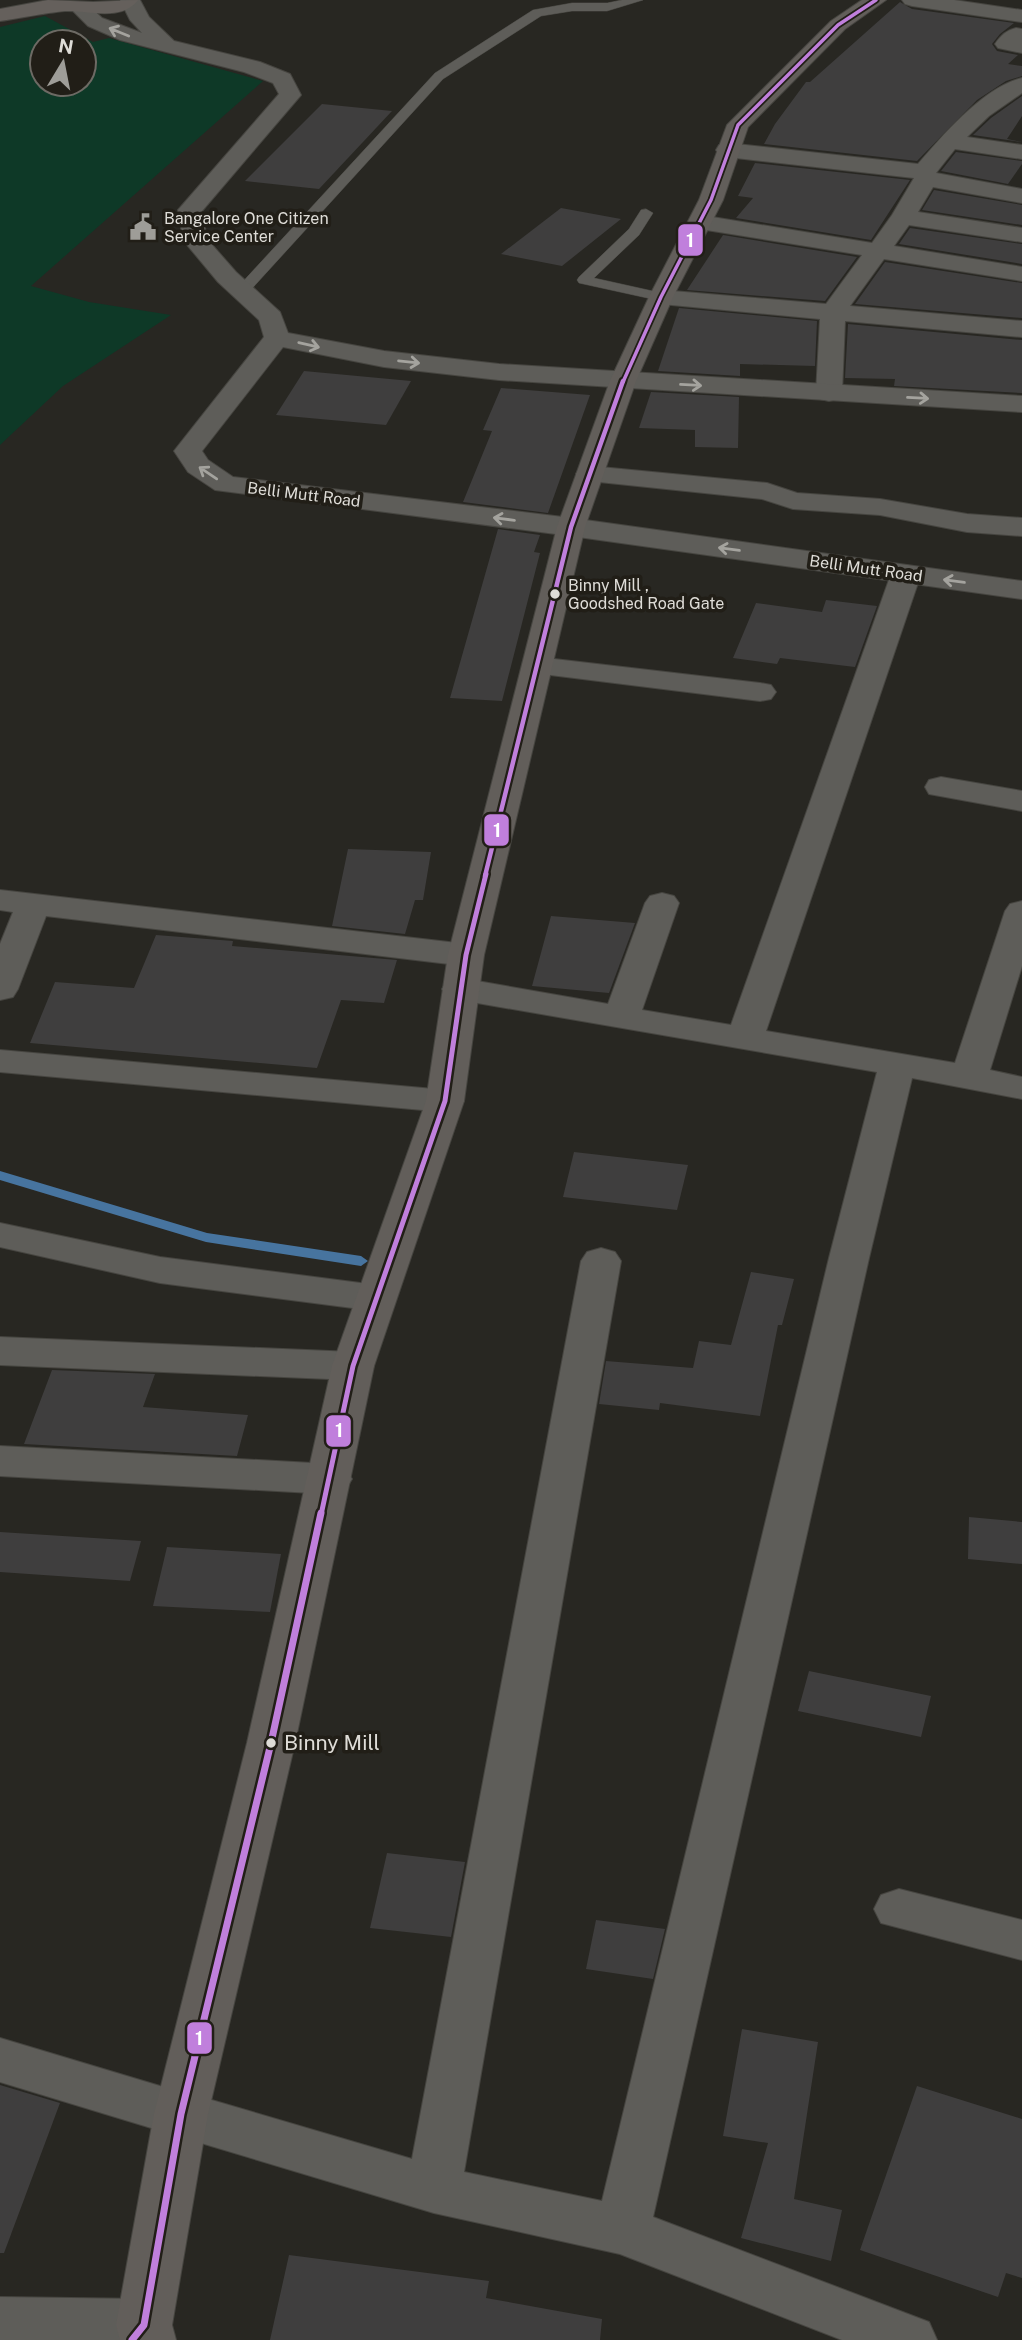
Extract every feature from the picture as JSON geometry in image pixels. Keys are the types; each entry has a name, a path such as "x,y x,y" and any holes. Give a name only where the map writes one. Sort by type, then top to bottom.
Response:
{"main road":[{"path":"0,5 33,0"},
{"path":"0,15 68,4 108,6 129,0"},
{"path":"141,2335 181,2114 271,1743 353,1366 445,1101 463,972 571,527 623,381 661,297 711,200 738,125 838,25 876,0"}],"street":[{"path":"129,0 140,20 166,45"},
{"path":"912,0 1020,32"},
{"path":"68,4 95,22 127,36 252,67 282,79 290,95 190,210 195,240 271,317 277,338 384,359 623,381 1022,404"},
{"path":"829,393 833,312 903,217 925,175 951,142 976,116 1008,91 1022,85"},
{"path":"976,116 1011,119"},
{"path":"951,142 1022,152"},
{"path":"727,150 925,175 1022,196"},
{"path":"903,217 1022,235"},
{"path":"700,222 1022,274"},
{"path":"661,297 1022,329"},
{"name":"Belli Mutt Road","path":"277,338 188,451 198,466 225,484 571,527 1022,590"},
{"path":"590,474 767,491 793,501 880,508 967,523 1022,527"},
{"path":"745,1038 905,574"},
{"path":"537,666 760,692"},
{"path":"941,787 1022,801"},
{"path":"0,988 17,902 463,972 621,1017 1022,1088"},
{"path":"621,1017 662,903"},
{"path":"969,1077 1022,911"},
{"path":"0,1061 445,1101"},
{"path":"623,2230 849,1258 897,1064"},
{"path":"0,1235 160,1270 376,1298"},
{"path":"434,2189 601,1261"},
{"path":"0,1351 353,1366"},
{"path":"0,1461 330,1479"},
{"path":"899,1909 1022,1940"},
{"path":"0,2060 434,2189 623,2230 909,2340"},
{"path":"0,2322 141,2335"}],"lane":[{"path":"242,290 439,76 537,13 572,6 607,7 637,0"},
{"path":"646,213 634,232 584,280 661,297"}],"green space":[{"path":"45,16 67,28 28,28 28,98 98,98 98,41 109,38 263,81 31,286 89,302 171,315 63,386 0,445 0,27"}],"building":[{"path":"900,2 912,9 1014,23 992,44 997,51 1018,55 1008,64 1022,66 1022,76 1006,81 977,100 917,161 764,144 775,124 806,82 810,82"},
{"path":"1022,96 1022,116 1007,139 1022,142 973,135 991,118"},
{"path":"322,104 392,111 319,189 245,181"},
{"path":"956,152 1022,161 1022,164 1008,184 941,171"},
{"path":"755,163 910,180 871,240 736,218 753,198 738,196"},
{"path":"934,190 1022,205 1022,225 922,210"},
{"path":"561,208 621,219 562,266 501,254"},
{"path":"910,228 1022,244 1022,264 899,244"},
{"path":"723,235 857,257 825,301 687,290"},
{"path":"885,262 1022,283 1022,318 855,304"},
{"path":"679,308 817,321 815,366 740,364 740,376 658,371"},
{"path":"848,324 1022,340 1022,393 894,386 895,379 845,378"},
{"path":"304,371 411,381 386,425 276,415"},
{"path":"501,388 590,395 548,513 463,502 492,431 483,430"},
{"path":"651,392 739,397 738,448 695,447 695,430 639,428"},
{"path":"498,529 540,535 534,552 540,553 502,701 450,698"},
{"path":"826,600 877,606 855,667 780,658 777,664 733,658 756,603 822,612"},
{"path":"348,849 431,852 423,900 415,900 405,934 332,926"},
{"path":"551,916 635,923 609,993 532,986"},
{"path":"156,935 233,941 232,946 397,960 384,1003 341,1000 317,1068 30,1043 55,982 134,988"},
{"path":"574,1152 688,1165 677,1210 563,1197"},
{"path":"751,1272 794,1279 782,1325 778,1325 760,1416 660,1403 659,1410 599,1404 606,1361 693,1368 699,1341 731,1345"},
{"path":"52,1370 155,1374 143,1407 248,1415 237,1456 24,1444"},
{"path":"969,1517 1022,1522 1022,1564 968,1559"},
{"path":"0,1532 141,1541 130,1581 0,1572"},
{"path":"167,1547 281,1554 270,1612 153,1606"},
{"path":"809,1671 931,1696 921,1737 798,1711"},
{"path":"387,1853 465,1862 451,1937 370,1928"},
{"path":"596,1920 665,1929 653,1979 586,1969"},
{"path":"742,2029 818,2042 794,2199 842,2210 831,2261 741,2238 768,2143 723,2136"},
{"path":"0,2085 60,2103 4,2253 0,2253"},
{"path":"917,2086 1022,2119 1022,2278 1006,2273 998,2297 860,2250"},
{"path":"289,2255 489,2281 486,2298 602,2319 600,2340 270,2340"}],"waterway":[{"path":"0,1175 206,1237 361,1261"}],"transit line":[{"name":"1","path":"132,2340 144,2325 181,2114 271,1743 353,1366 445,1101 466,955 571,527 623,381 661,297 711,200 738,125 838,25 876,0"}],"place":[{"name":"Bangalore One Citizen Service Center","path":"143,227"},
{"name":"Binny Mill , Goodshed Road Gate","path":"555,594"},
{"name":"Binny Mill","path":"271,1743"}]}
